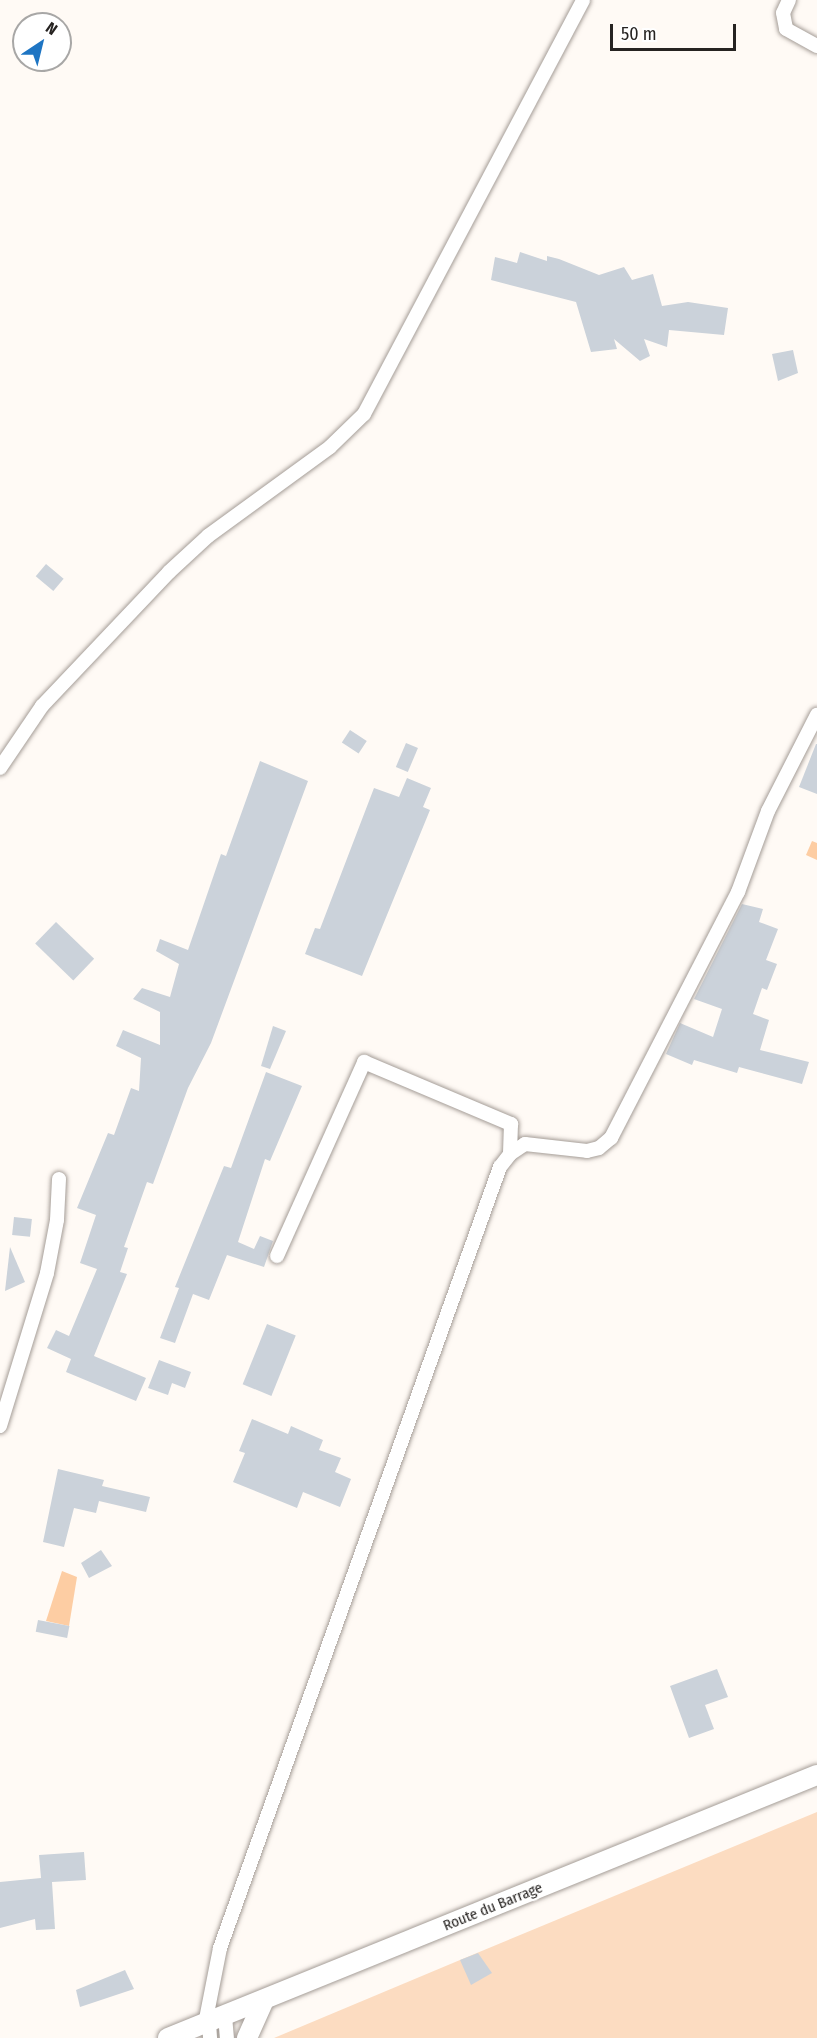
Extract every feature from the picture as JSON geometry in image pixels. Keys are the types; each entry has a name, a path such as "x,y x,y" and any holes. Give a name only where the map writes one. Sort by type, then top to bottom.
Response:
{"main road":[{"name":"Route du Barrage","path":"168,2038 212,2025 264,2000 817,1776"},
{"path":"247,2038 264,2000"}],"street":[{"path":"0,768 42,706 169,572 208,536 330,447 364,414 583,0"},
{"path":"789,0 783,19 786,29 817,46"},
{"path":"510,1154 525,1144 587,1151 599,1148 610,1138 738,892 768,811 817,715"},
{"path":"227,2038 212,2025 220,1948 494,1186 510,1154 511,1124 364,1062 277,1256"},
{"path":"0,1426 47,1273 57,1220 59,1179"}],"shaded area":[{"path":"812,841 817,843 817,860 806,855"},
{"path":"62,1571 77,1577 69,1626 46,1621"},
{"path":"817,1812 817,2038 274,2038 460,1960"}],"building":[{"path":"520,252 547,261 547,256 559,259 599,275 624,267 632,280 653,274 662,306 688,302 728,308 724,335 669,330 667,347 644,339 650,356 640,361 614,339 617,349 591,352 576,302 491,280 495,257 517,263"},
{"path":"793,350 798,373 778,381 772,354"},
{"path":"46,564 64,579 53,591 36,576"},
{"path":"350,730 367,741 359,753 342,743"},
{"path":"406,743 418,748 408,772 396,767"},
{"path":"817,744 817,794 799,787"},
{"path":"260,761 308,781 211,1043 188,1088 153,1184 147,1182 124,1247 128,1248 120,1272 127,1274 94,1356 146,1378 136,1401 66,1372 71,1359 47,1348 56,1330 69,1336 97,1269 80,1263 96,1215 77,1208 108,1133 114,1135 131,1088 139,1091 141,1058 116,1046 123,1030 160,1045 160,1012 133,999 142,988 170,997 179,964 156,951 160,939 188,950 221,854 226,856"},
{"path":"407,778 431,788 423,807 430,810 362,976 305,954 315,928 320,929 374,788 399,797"},
{"path":"742,904 763,909 759,922 778,929 766,960 777,964 767,990 762,988 753,1014 769,1020 760,1050 809,1062 802,1084 739,1067 737,1073 694,1060 692,1065 666,1054 680,1023 713,1037 722,1009 694,999"},
{"path":"56,922 94,959 73,980 35,944"},
{"path":"273,1026 286,1031 270,1069 261,1066"},
{"path":"266,1072 302,1086 270,1161 265,1159 238,1242 254,1249 260,1236 273,1241 264,1267 227,1255 209,1300 193,1294 175,1343 160,1338 179,1288 175,1287 224,1166 231,1168"},
{"path":"14,1217 32,1219 30,1237 12,1235"},
{"path":"10,1247 25,1282 5,1291"},
{"path":"267,1324 296,1336 271,1396 243,1384"},
{"path":"159,1360 191,1372 185,1388 172,1383 168,1395 148,1388"},
{"path":"252,1419 288,1434 291,1426 323,1440 319,1450 341,1458 335,1472 351,1479 340,1507 303,1492 297,1508 233,1482 245,1453 239,1451"},
{"path":"58,1469 104,1480 102,1486 150,1497 146,1512 99,1501 96,1513 74,1508 64,1547 43,1542"},
{"path":"101,1550 112,1566 89,1578 81,1563"},
{"path":"38,1620 69,1626 67,1638 36,1632"},
{"path":"717,1669 728,1697 705,1705 714,1729 689,1738 670,1686"},
{"path":"84,1852 86,1880 52,1882 55,1929 36,1930 35,1919 0,1928 0,1882 41,1878 39,1855"},
{"path":"478,1953 492,1973 471,1985 460,1960"},
{"path":"125,1970 134,1989 80,2007 76,1990"}]}
